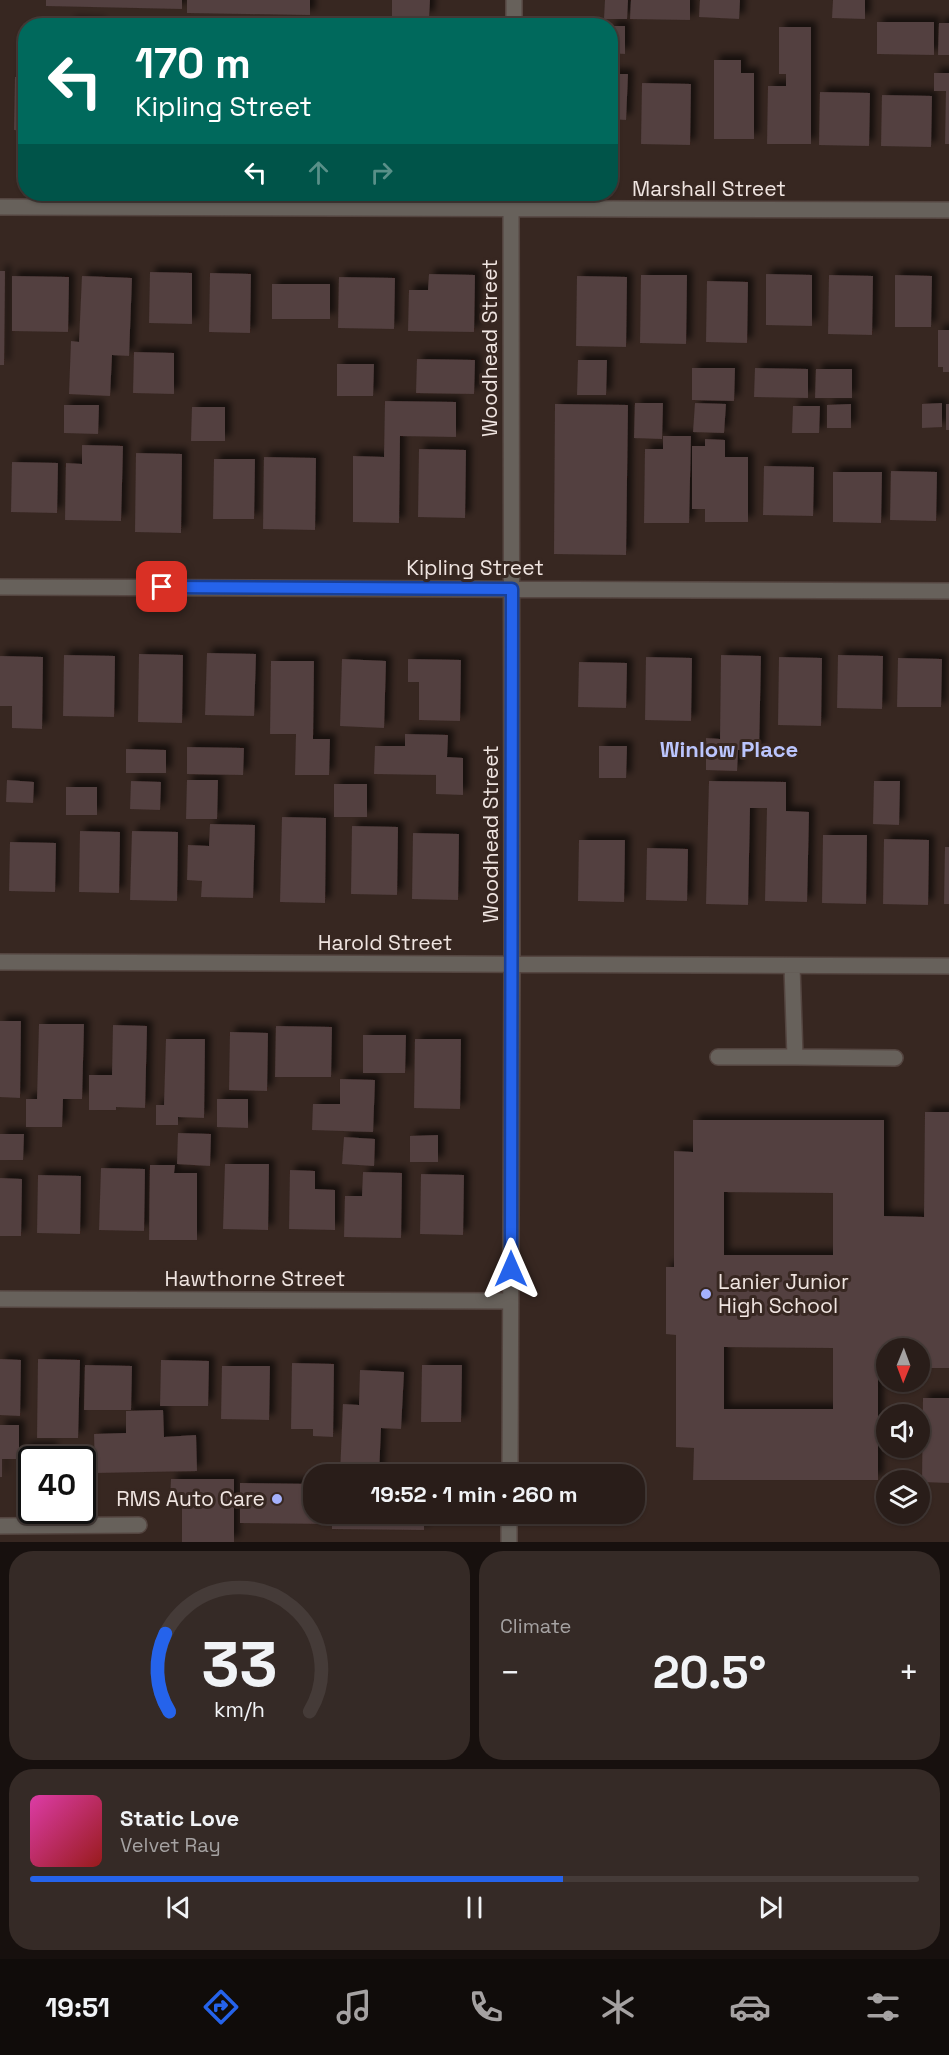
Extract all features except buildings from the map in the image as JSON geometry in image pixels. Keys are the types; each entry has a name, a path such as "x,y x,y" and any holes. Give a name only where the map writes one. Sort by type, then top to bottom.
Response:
{"street":[{"path":"514,0 514,18"},
{"name":"Marshall Street","path":"0,207 511,201 949,210"},
{"name":"Woodhead Street","path":"510,1464 511,201"},
{"name":"Kipling Street","path":"0,587 949,591"},
{"name":"Harold Street","path":"0,962 949,966"},
{"path":"792,966 795,1057"},
{"path":"718,1057 895,1058"},
{"name":"Hawthorne Street","path":"0,1299 510,1301"},
{"path":"509,1524 510,1542"},
{"path":"0,1526 139,1525"}],"place":[{"name":"Lanier Junior High School","path":"706,1294"},
{"name":"RMS Auto Care","path":"277,1499"}],"district":[{"name":"Winlow Place","path":"729,749"}],"route":[{"path":"162,587 512,589 511,1269"}]}
